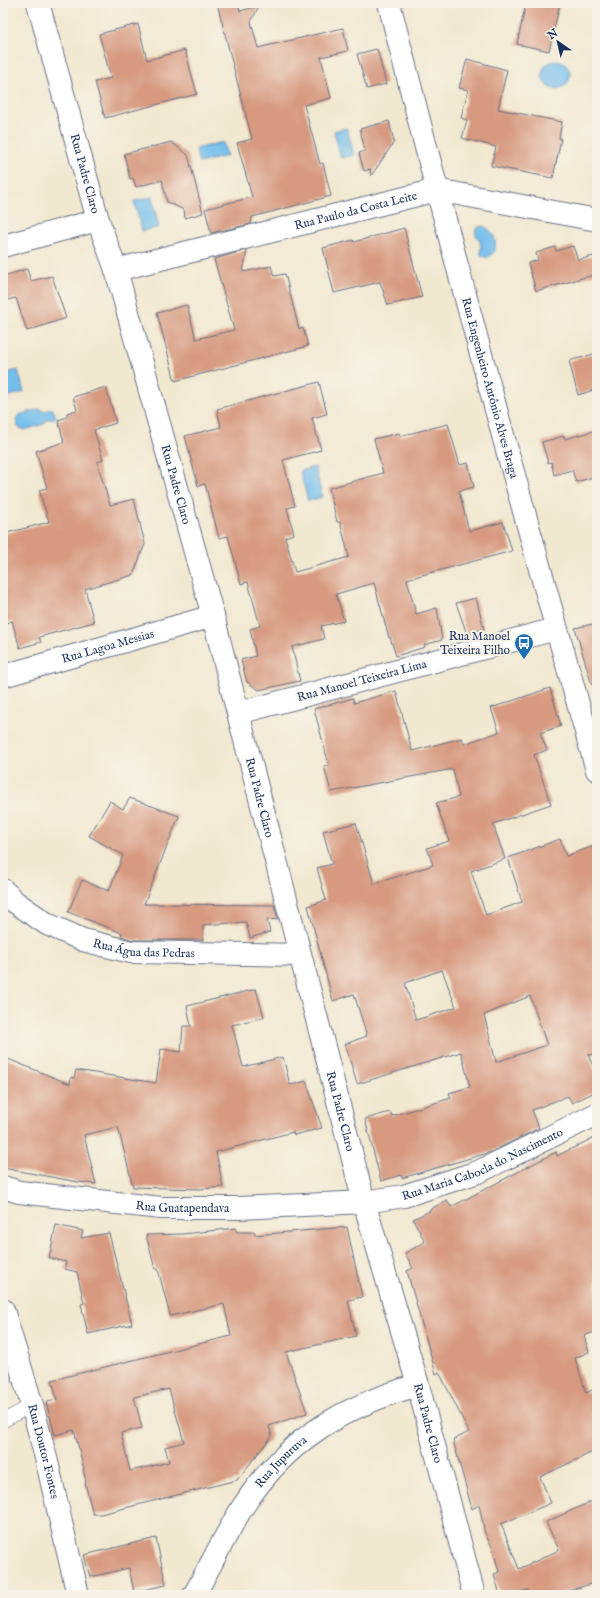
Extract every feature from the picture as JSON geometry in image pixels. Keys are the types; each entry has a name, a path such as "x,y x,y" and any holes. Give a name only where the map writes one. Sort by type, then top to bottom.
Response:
{"street":[{"name":"Rua Padre Claro","path":"38,3 98,220 116,270 213,616 364,1202 418,1385 474,1595"},
{"name":"Rua Engenheiro Antônio Alves Braga","path":"389,3 437,190 556,629 597,770"},
{"name":"Rua Paulo da Costa Leite","path":"116,270 437,190 597,220"},
{"path":"3,246 98,220"},
{"name":"Rua Lagoa Messias","path":"3,676 213,616"},
{"name":"Rua Manoel Teixeira Lima","path":"238,714 556,629"},
{"name":"Rua Água das Pedras","path":"3,890 15,902 47,924 82,940 131,952 300,955"},
{"name":"Rua Maria Cabocla do Nascimento","path":"364,1202 404,1196 478,1172 597,1114"},
{"name":"Rua Guatapendava","path":"3,1187 35,1194 160,1208 239,1208 364,1202"},
{"name":"Rua Doutor Fontes","path":"3,1310 32,1405 49,1470 78,1595"},
{"name":"Rua Jupuruva","path":"194,1595 245,1504 261,1482 301,1441 327,1422 357,1406 391,1392 418,1385"}],"lane":[{"path":"3,1421 32,1405"}],"water":[{"path":"556,61 566,65 570,75 566,85 556,89 546,85 542,75 546,65"},
{"path":"347,128 354,155 341,158 334,131"},
{"path":"223,142 227,156 199,163 196,149"},
{"path":"152,197 159,227 142,231 134,201"},
{"path":"482,226 486,227 491,232 495,239 495,251 487,258 481,255 481,245 475,232"},
{"path":"18,370 24,392 3,398 3,374"},
{"path":"40,409 45,412 48,409 53,409 56,416 54,419 47,419 44,424 24,430 18,427 16,419 19,415"},
{"path":"315,467 322,497 308,501 300,471"}],"building":[{"path":"217,3 238,3 240,11 259,6 251,22 258,48 343,28 348,51 321,57 331,98 304,105 320,164 323,163 331,196 252,217 251,224 211,233 205,209 252,197 237,143 252,139"},
{"path":"526,3 560,3 549,51 517,44"},
{"path":"138,24 147,60 185,50 197,94 105,118 95,82 111,78 99,34"},
{"path":"377,49 386,84 367,89 357,54"},
{"path":"467,59 507,70 498,109 562,122 559,138 561,139 553,178 491,166 496,147 462,138 467,120 461,118 468,90 459,88"},
{"path":"389,121 394,142 371,176 370,169 364,171 359,153 365,151 360,129"},
{"path":"171,142 188,155 203,213 185,218 184,210 167,202 162,180 136,187 133,178 130,179 124,154"},
{"path":"404,228 422,297 388,305 380,282 334,293 323,248 353,240 354,242"},
{"path":"573,246 578,260 597,255 597,274 536,291 528,263 538,260 536,253 555,247 556,251"},
{"path":"247,250 243,272 271,266 274,276 285,274 299,329 303,328 308,346 175,381 157,313 187,305 196,339 234,330 214,259"},
{"path":"27,269 31,281 52,276 66,318 27,331 16,298 3,301 3,276"},
{"path":"597,353 597,389 578,395 569,361"},
{"path":"319,382 327,414 312,418 321,450 283,460 295,506 287,508 294,534 285,537 295,572 349,557 340,522 337,522 329,488 383,473 374,439 399,433 400,436 448,424 460,465 468,463 474,487 459,491 469,531 503,522 512,551 407,579 416,614 437,608 442,640 396,656 390,637 389,638 374,583 336,594 344,621 321,626 324,639 292,647 300,681 259,690 247,682 241,660 256,656 250,629 260,626 248,582 241,584 228,536 219,538 205,484 198,486 185,436 221,427 217,409"},
{"path":"106,387 116,423 94,430 103,460 97,462 110,505 134,499 145,544 133,575 85,589 94,622 39,637 41,642 20,648 12,621 3,624 3,534 49,522 39,490 47,488 36,451 64,442 58,420 67,417 67,413 77,410 73,397"},
{"path":"597,430 597,476 576,482 572,470 554,475 551,462 548,463 542,442 564,436 565,439"},
{"path":"476,598 484,629 467,634 456,603"},
{"path":"597,623 597,684 592,685 575,628"},
{"path":"550,688 561,726 540,733 547,750 534,755 551,804 493,824 505,859 471,871 486,915 522,902 508,858 560,839 566,856 597,845 597,1054 588,1055 597,1075 597,1091 572,1103 568,1096 532,1110 539,1128 491,1152 402,1178 401,1175 381,1181 365,1119 390,1112 392,1116 451,1098 449,1093 470,1087 461,1052 357,1084 345,1044 367,1036 354,994 333,1001 308,906 326,900 317,868 332,864 323,831 356,823 374,884 433,865 427,848 449,841 436,803 459,797 453,769 331,792 324,766 329,765 314,709 353,698 354,703 396,691 412,751 462,738 464,744 499,732 491,708","holes":["442,970 456,1007 416,1020 405,983","530,996 547,1045 496,1062 484,1015"]},
{"path":"130,798 179,816 144,904 274,905 278,919 267,920 270,932 250,938 246,922 203,925 203,940 133,940 121,936 122,933 68,912 82,880 109,891 123,855 89,836 110,801 123,809"},
{"path":"256,989 264,1017 232,1025 243,1067 283,1057 290,1085 306,1081 322,1128 294,1135 293,1132 216,1152 223,1187 200,1189 133,1187 118,1127 84,1135 96,1184 3,1168 3,1057 70,1084 71,1077 74,1078 76,1070 156,1083 161,1049 181,1052 183,1026 191,1026 187,1006"},
{"path":"597,1136 597,1331 584,1336 589,1352 575,1358 586,1393 597,1388 597,1450 540,1477 551,1503 501,1524 519,1569 559,1550 546,1522 597,1499 597,1582 555,1595 530,1595 528,1590 510,1595 500,1595 494,1574 499,1572 493,1549 485,1533 479,1505 472,1509 453,1440 469,1432 439,1372 436,1374 407,1271 413,1268 405,1253 425,1242 413,1219 430,1211 429,1210 447,1200 451,1207 556,1152 557,1156"},
{"path":"56,1225 83,1231 81,1238 109,1233 132,1324 88,1334 81,1304 84,1303 77,1272 65,1269 66,1262 49,1258"},
{"path":"347,1227 362,1297 348,1300 356,1336 286,1352 307,1413 269,1426 272,1436 237,1480 101,1514 93,1514 74,1430 55,1435 46,1402 57,1400 52,1380 231,1336 224,1304 170,1316 158,1269 155,1269 146,1235 183,1234 236,1228 237,1232 255,1232 255,1235","holes":["169,1389 184,1442 165,1447 169,1462 130,1471 121,1433 142,1428 134,1397"]},
{"path":"156,1538 166,1585 134,1592 129,1568 90,1577 84,1555"}],"place":[{"name":"Rua Manoel Teixeira Filho","path":"524,660"}]}
